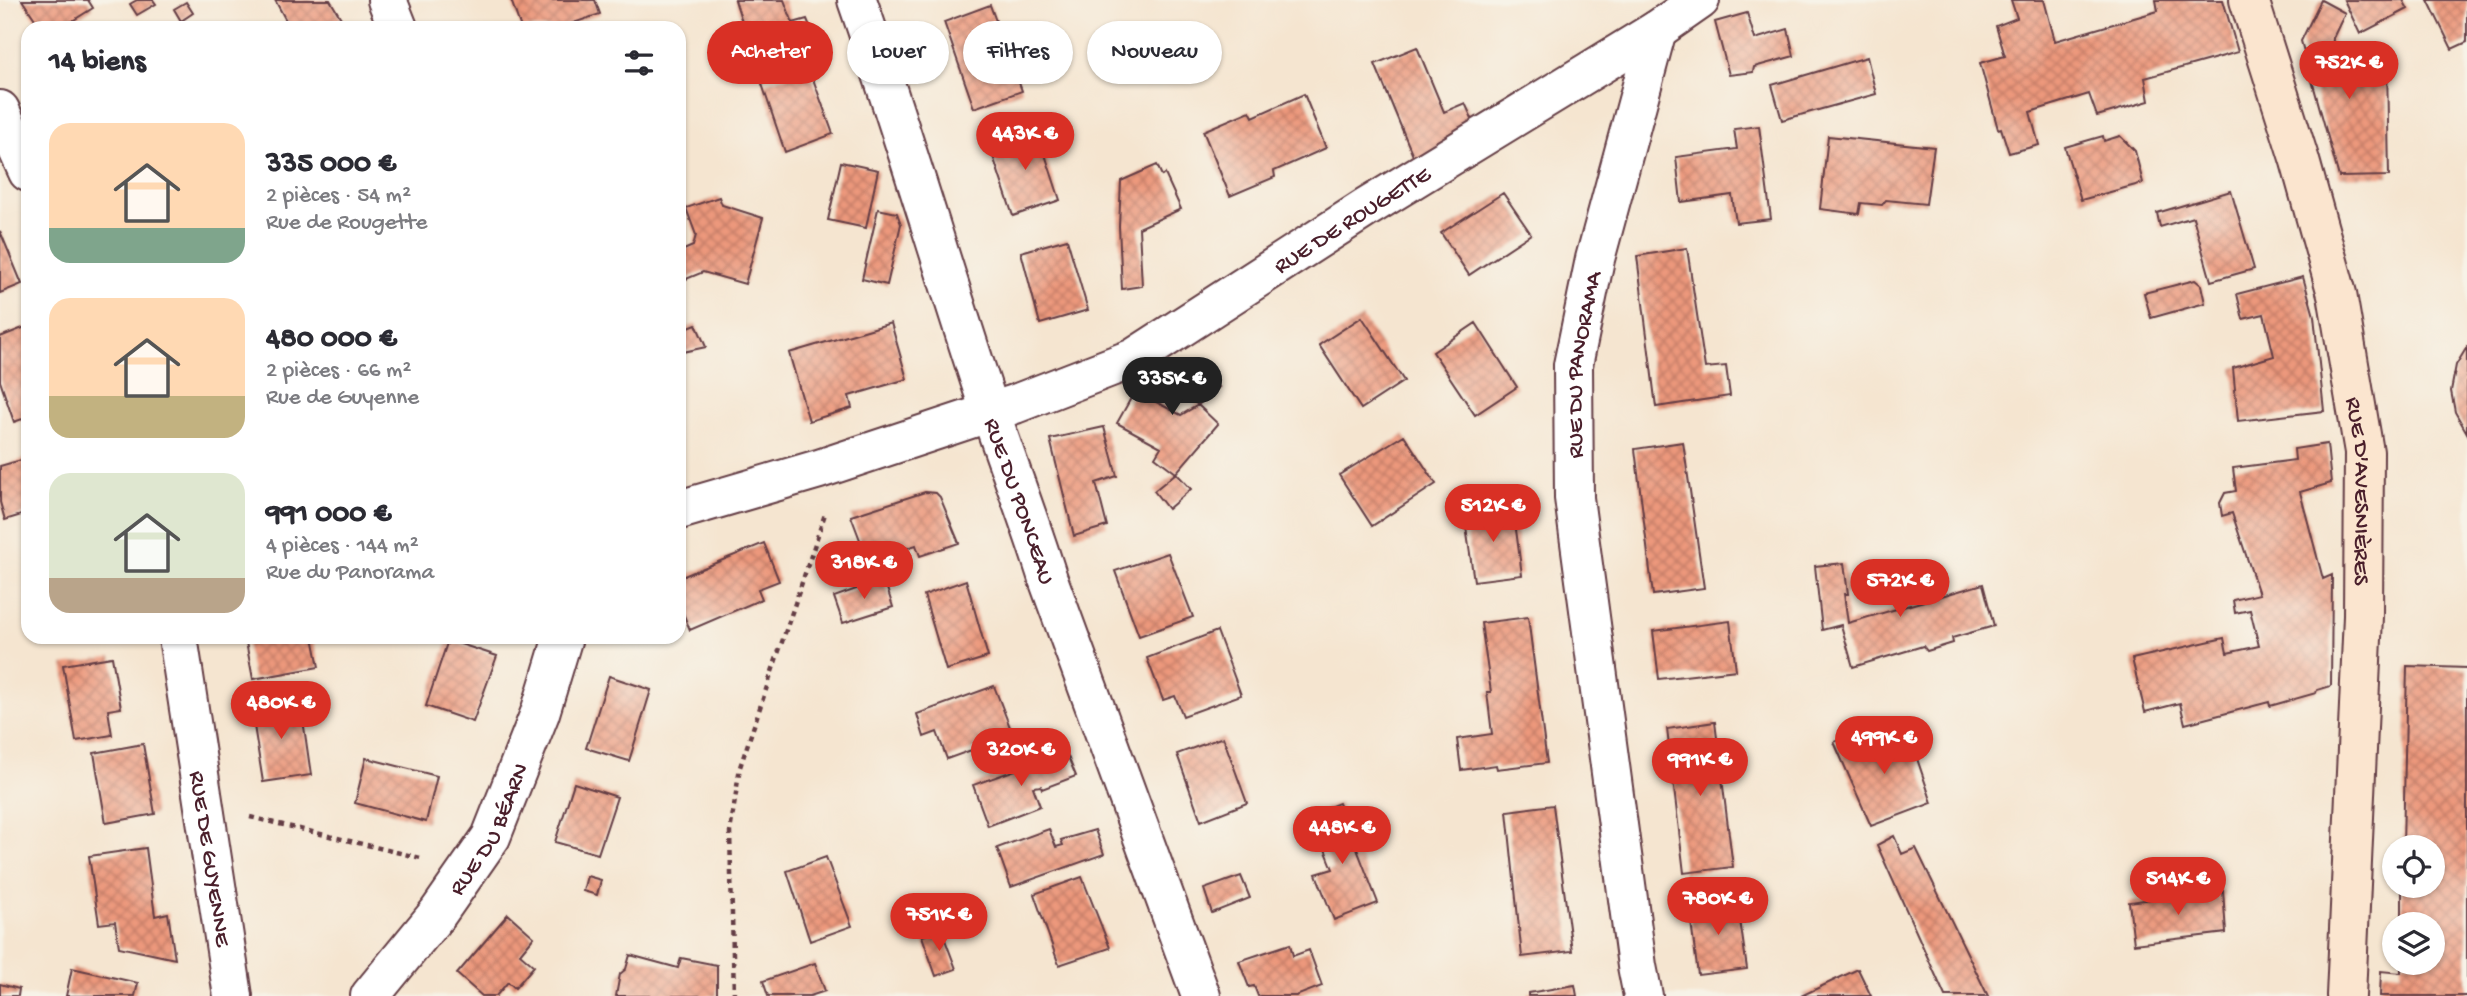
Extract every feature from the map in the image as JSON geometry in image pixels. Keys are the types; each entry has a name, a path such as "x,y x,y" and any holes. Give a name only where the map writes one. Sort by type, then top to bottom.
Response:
{"street":[{"path":"387,0 395,21"},
{"name":"RUE DU PONCEAU","path":"857,0 902,131 990,412 1028,512 1048,579 1201,996"},
{"name":"RUE DE ROUGETTE","path":"990,412 1050,392 1134,358 1366,208 1657,30 1700,0"},
{"name":"RUE D'AVESNIÈRES","path":"2249,0 2300,161 2337,294 2364,452 2363,616 2346,996"},
{"name":"RUE DU PANORAMA","path":"1643,996 1574,498 1573,365 1595,259 1657,30"},
{"path":"0,110 21,156"},
{"path":"686,508 820,469 971,416 990,412"},
{"name":"RUE DE GUYENNE","path":"179,644 233,996"},
{"name":"RUE DU BÉARN","path":"370,996 438,913 491,836 540,713 561,644"}],"path":[{"path":"734,996 730,832 740,766 827,508 820,469"},
{"path":"245,816 428,860"}],"building":[{"path":"22,0 88,0 93,8 72,21 36,21"},
{"path":"137,0 153,0 156,4 137,15 130,4"},
{"path":"275,0 330,0 343,21 286,21"},
{"path":"511,0 595,0 600,14 580,21 518,21"},
{"path":"735,0 784,0 792,21 742,21"},
{"path":"2011,0 2044,0 2055,41 2158,11 2156,0 2223,0 2238,52 2145,78 2149,101 2097,116 2089,94 2030,112 2039,145 2009,153 2001,128 1998,129 1980,63 2005,56 1996,26 2017,18"},
{"path":"2321,0 2345,13 2333,38 2331,67 2387,66 2389,176 2339,177 2301,41"},
{"path":"2344,0 2403,0 2408,9 2360,34"},
{"path":"2428,0 2467,0 2467,42 2452,49"},
{"path":"186,2 193,13 181,21 174,9"},
{"path":"990,5 996,21 963,21 963,76 949,36 949,21 947,21"},
{"path":"1747,13 1755,39 1788,29 1794,56 1754,67 1753,72 1729,75 1715,22"},
{"path":"1417,47 1444,112 1465,103 1475,125 1416,163 1375,64"},
{"path":"1867,57 1876,94 1782,120 1772,85"},
{"path":"762,84 815,84 833,134 785,152"},
{"path":"966,84 1019,84 1022,91 974,108"},
{"path":"1304,94 1326,148 1274,171 1275,177 1230,196 1203,131 1250,111 1253,117"},
{"path":"1759,126 1771,219 1736,223 1732,195 1681,202 1676,157 1737,149 1734,129"},
{"path":"1036,127 1060,200 1013,216 989,144"},
{"path":"1828,136 1934,147 1926,204 1886,200 1882,205 1861,203 1859,214 1820,209"},
{"path":"2103,136 2104,141 2120,136 2135,151 2143,183 2081,200 2065,147"},
{"path":"841,162 878,170 866,228 828,220"},
{"path":"1157,165 1162,176 1165,174 1181,209 1139,228 1142,286 1122,289 1119,226 1121,181"},
{"path":"2231,191 2254,269 2211,281 2193,217 2160,227 2157,213"},
{"path":"1503,193 1531,234 1469,275 1441,233"},
{"path":"719,197 722,205 763,218 745,284 703,272 686,279 686,249 693,246 696,235 686,208"},
{"path":"878,209 897,213 901,224 887,285 862,279"},
{"path":"0,231 21,284 0,293"},
{"path":"1067,239 1088,310 1040,324 1021,252"},
{"path":"1687,248 1705,368 1726,366 1730,396 1656,407 1637,256"},
{"path":"2303,277 2314,316 2324,411 2238,421 2233,368 2274,356 2264,314 2243,319 2237,294"},
{"path":"2195,280 2201,285 2205,303 2151,318 2144,293"},
{"path":"1362,317 1404,381 1361,409 1319,345"},
{"path":"891,323 907,379 849,396 852,408 809,421 789,353"},
{"path":"1476,323 1517,387 1475,415 1433,352"},
{"path":"696,324 706,347 686,351 686,328"},
{"path":"21,329 21,420 14,422 0,381 0,337"},
{"path":"2467,347 2467,433 2455,412 2451,391 2456,365"},
{"path":"1184,364 1219,387 1198,405 1173,387 1163,399 1146,389"},
{"path":"1135,391 1181,415 1198,405 1218,424 1176,473 1155,457 1161,447 1117,423"},
{"path":"1104,427 1117,476 1096,483 1107,526 1074,536 1050,439"},
{"path":"1404,435 1436,484 1372,526 1339,475"},
{"path":"1683,442 1704,588 1653,595 1635,449"},
{"path":"2327,444 2331,483 2300,492 2323,579 2332,575 2331,686 2270,706 2269,702 2185,724 2180,703 2145,712 2132,659 2224,638 2227,653 2259,646 2250,610 2235,613 2233,600 2259,594 2232,513 2222,516 2220,503 2225,493 2236,491 2233,468 2295,460 2294,449"},
{"path":"21,460 21,515 5,520 0,502 0,466"},
{"path":"1176,473 1191,489 1168,509 1154,491"},
{"path":"925,492 936,493 940,497 959,543 920,556 916,545 868,561 851,516"},
{"path":"1513,507 1522,575 1474,581 1464,513"},
{"path":"764,543 779,581 758,589 762,599 690,630 686,621 686,575"},
{"path":"1168,553 1193,617 1139,636 1115,571"},
{"path":"1844,563 1848,623 1983,584 1994,626 1952,638 1953,643 1927,651 1923,646 1853,667 1841,625 1822,630 1815,566"},
{"path":"884,579 893,607 843,623 834,597"},
{"path":"966,580 988,657 946,670 924,595"},
{"path":"1528,617 1547,763 1497,769 1496,765 1461,770 1457,739 1492,734 1487,692 1491,692 1481,623"},
{"path":"1730,621 1736,670 1659,679 1653,631"},
{"path":"1217,631 1241,695 1183,716 1175,696 1163,700 1147,658"},
{"path":"246,644 314,644 319,667 253,679"},
{"path":"447,644 460,644 497,656 473,722 426,706"},
{"path":"112,657 121,708 108,710 112,735 76,741 63,665"},
{"path":"2407,666 2467,668 2467,996 2380,996 2381,971 2382,975 2445,975 2445,912 2402,912 2402,898 2445,898 2445,835 2403,835"},
{"path":"609,676 651,690 629,761 586,748"},
{"path":"994,686 1013,735 947,759 937,732 924,737 917,714"},
{"path":"300,699 311,775 263,782 251,707"},
{"path":"1715,722 1733,867 1684,873 1667,729"},
{"path":"1869,728 1877,748 1910,738 1932,803 1871,826 1834,742"},
{"path":"1223,737 1247,803 1201,821 1177,754"},
{"path":"143,744 155,814 106,823 94,753"},
{"path":"1066,752 1076,776 1042,789 1041,786 1033,787 1040,806 988,826 973,785"},
{"path":"366,758 437,776 426,822 355,803"},
{"path":"574,783 617,797 598,854 555,842"},
{"path":"1339,803 1378,903 1334,920 1316,874 1333,869 1311,814"},
{"path":"1553,805 1572,951 1522,957 1507,811"},
{"path":"1049,829 1056,847 1063,845 1061,840 1095,830 1104,854 1011,887 997,848"},
{"path":"1894,836 1902,854 1916,848 1988,996 1945,996 1877,845"},
{"path":"146,848 155,916 168,913 175,959 119,947 115,922 99,924 89,856"},
{"path":"826,857 852,926 810,941 787,871"},
{"path":"587,876 601,880 597,895 583,891"},
{"path":"1241,876 1250,898 1212,913 1204,889"},
{"path":"1082,877 1110,948 1059,965 1034,894"},
{"path":"2223,890 2226,933 2134,944 2129,902"},
{"path":"1737,899 1747,969 1698,975 1689,906"},
{"path":"508,914 534,937 520,954 534,966 515,988 508,982 496,996 482,996 457,974"},
{"path":"941,929 956,969 936,976 922,936"},
{"path":"1290,944 1293,956 1309,950 1322,986 1296,996 1258,996 1254,986 1249,987 1239,961"},
{"path":"630,955 678,968 681,958 717,965 717,996 616,996 620,974 626,969"},
{"path":"815,963 825,991 810,996 768,996 763,981"},
{"path":"72,968 138,983 135,996 66,996"},
{"path":"1858,969 1871,996 1801,996"},
{"path":"0,984 19,989 18,996 0,996"},
{"path":"1575,985 1577,996 1528,996 1528,993"}]}
